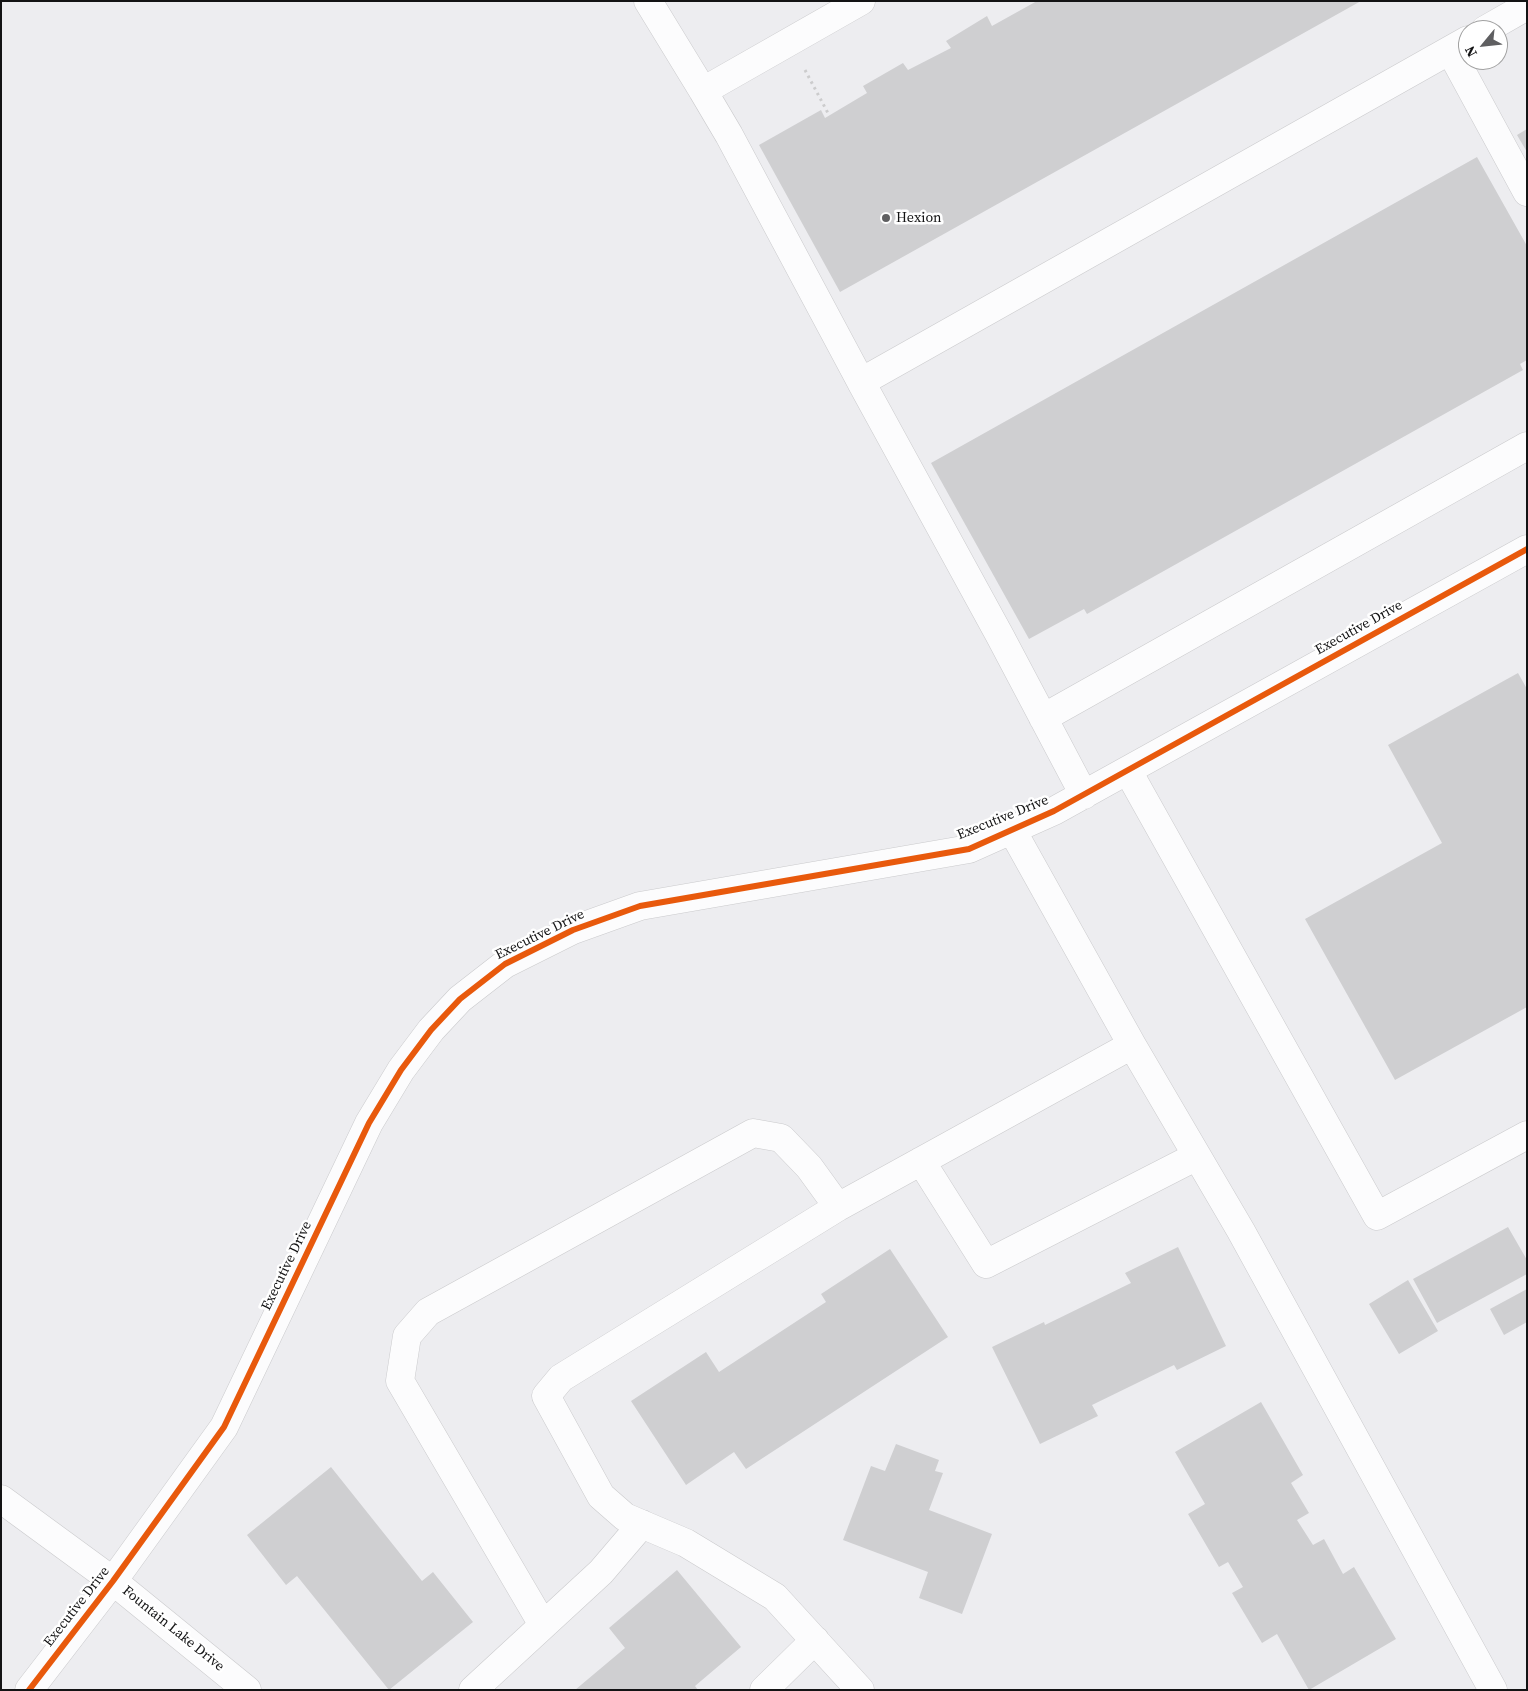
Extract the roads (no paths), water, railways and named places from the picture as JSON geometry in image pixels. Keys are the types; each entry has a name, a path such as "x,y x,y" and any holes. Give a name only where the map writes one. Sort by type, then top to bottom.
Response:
{"street":[{"path":"648,1 729,135 1084,795"},
{"path":"703,91 861,1"},
{"path":"1502,20 1527,6"},
{"path":"861,382 1458,46"},
{"path":"1471,70 1527,192"},
{"path":"1043,718 1527,446"},
{"name":"Executive Drive","path":"29,1690 113,1581 224,1428 369,1123 401,1070 425,1038 460,998 505,964 573,930 640,906 968,849 1054,811 1084,795 1527,549"},
{"path":"1128,771 1378,1216 1527,1135"},
{"path":"1012,830 1132,1045 1241,1231 1493,1690"},
{"path":"847,1685 815,1640 775,1597 686,1543 625,1517 601,1496 546,1396 561,1378 838,1207 1132,1045"},
{"path":"543,1625 400,1381 406,1336 428,1312 753,1133 781,1138 809,1166 838,1207"},
{"path":"921,1161 986,1264 1197,1156"},
{"name":"Fountain Lake Drive","path":"1,1499 113,1581 247,1690"},
{"path":"473,1690 601,1572 642,1524"},
{"path":"764,1690 815,1640"}],"place":[{"name":"Hexion","path":"886,218"}]}
